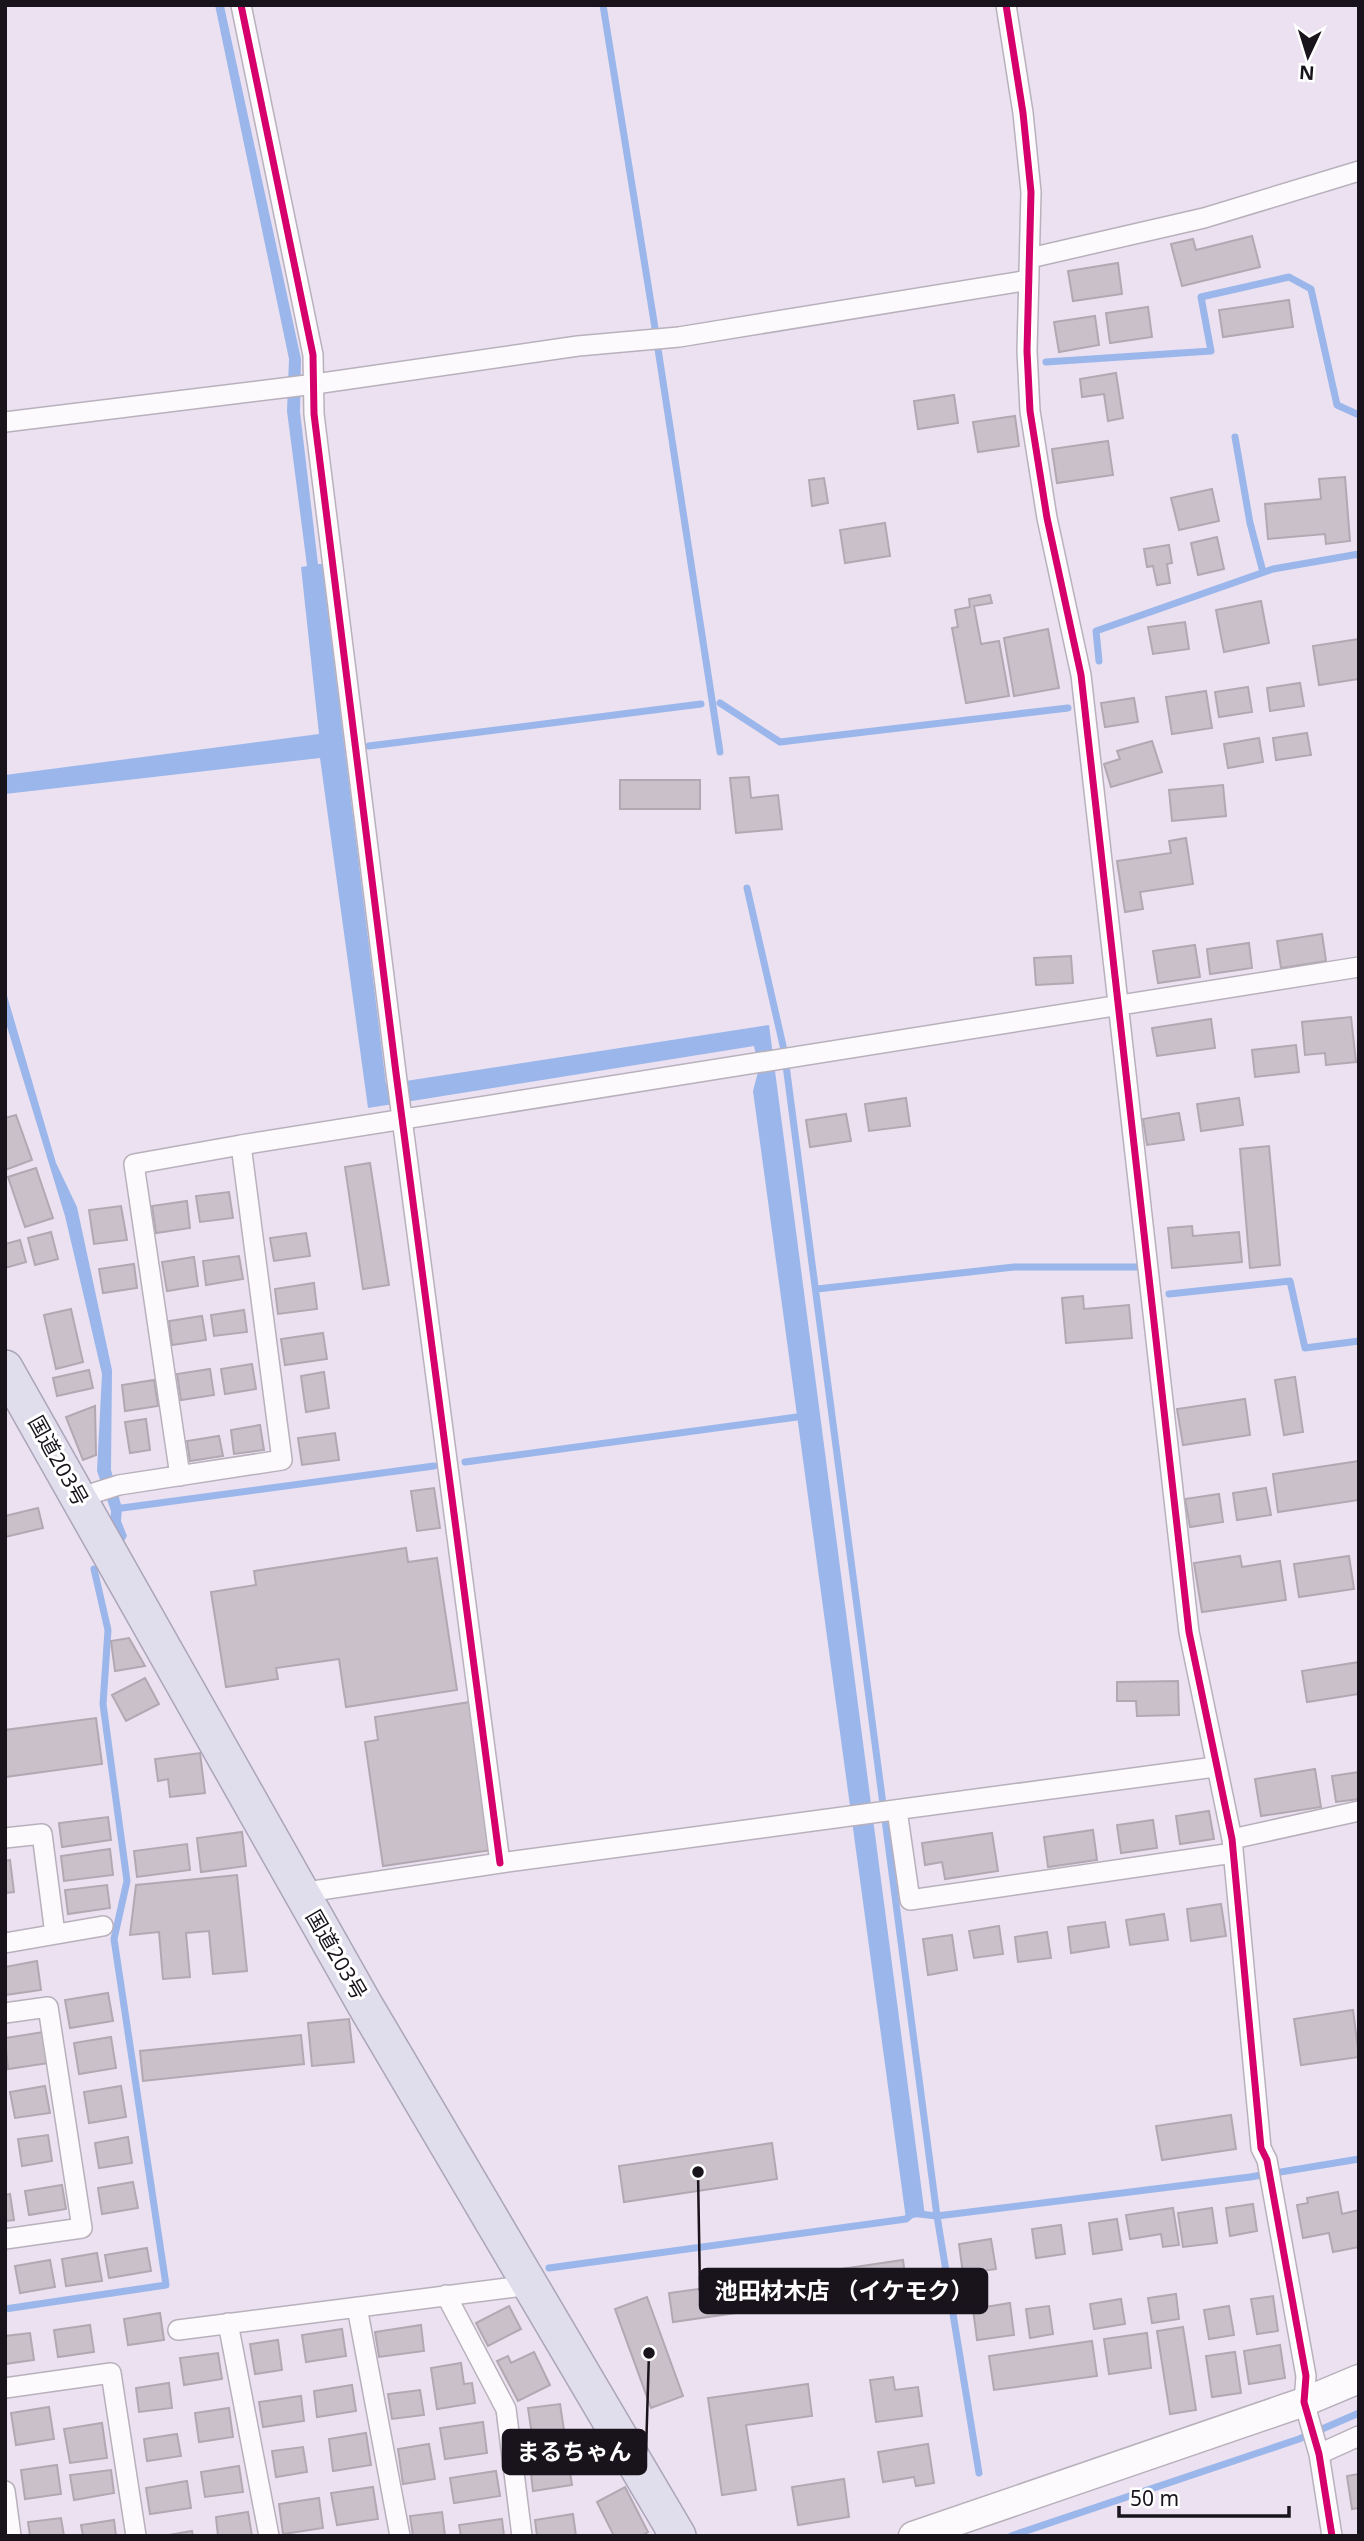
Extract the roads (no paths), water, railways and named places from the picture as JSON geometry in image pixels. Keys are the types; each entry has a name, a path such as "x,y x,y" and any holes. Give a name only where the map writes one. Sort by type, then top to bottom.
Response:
{"highway":[{"name":"国道203号","path":"5,1368 87,1494 300,1893 678,2536"}],"street":[{"path":"1006,5 1023,113 1031,192 1027,351 1030,411 1047,518 1081,675 1189,1632 1232,1846 1261,2148 1268,2160 1306,2376 1304,2402 1319,2454 1332,2536"},
{"path":"241,7 310,341 315,384 314,414 396,1073 500,1863"},
{"path":"1030,258 1204,218 1359,172"},
{"path":"5,422 315,384 578,346 679,337 1029,280"},
{"path":"180,1476 134,1164 1359,967"},
{"path":"87,1494 119,1485 282,1460 242,1145"},
{"path":"300,1893 500,1863 1215,1767"},
{"path":"897,1810 911,1900 1232,1846 1359,1811"},
{"path":"5,1838 42,1834 55,1934"},
{"path":"5,1943 103,1926"},
{"path":"5,2013 48,2007 82,2228 5,2239"},
{"path":"178,2330 531,2284"},
{"path":"446,2295 506,2409 522,2536"},
{"path":"357,2307 400,2536"},
{"path":"228,2323 269,2536"},
{"path":"5,2388 111,2373 136,2536"},
{"path":"913,2536 1304,2402 1359,2379"},
{"path":"1319,2454 1359,2436"},
{"path":"5,2491 11,2536"}],"water":[{"path":"215,5 226,5 224,6 301,359 300,412 318,564 322,564 386,1084 769,1025 925,2216 906,2219 753,1091 759,1068 754,1046 368,1108 320,758 5,794 5,775 319,734 301,567 307,566 287,411 289,359"},
{"path":"5,989 56,1163 77,1207 112,1370 111,1470 122,1508 121,1521 127,1536 123,1543 110,1525 111,1511 97,1471 102,1374 65,1216 5,1020"}],"waterway":[{"path":"603,5 655,328"},
{"path":"1046,362 1211,351 1201,297 1289,277 1311,289 1337,405 1359,415"},
{"path":"658,349 720,752"},
{"path":"1235,437 1250,523 1263,572"},
{"path":"1099,661 1096,631 1273,569 1359,554"},
{"path":"720,703 780,742 1068,708"},
{"path":"369,746 701,704"},
{"path":"747,888 784,1050 937,2216 979,2473"},
{"path":"817,1289 1014,1267 1137,1267"},
{"path":"1169,1294 1290,1281 1305,1348 1359,1341"},
{"path":"465,1462 797,1417"},
{"path":"122,1508 434,1466"},
{"path":"5,2309 166,2285 114,1939 127,1881 103,1704 108,1630 94,1569"},
{"path":"919,2214 937,2216 1250,2177 1359,2159"},
{"path":"549,2268 906,2219 913,2213"},
{"path":"1011,2536 1299,2439 1359,2413"}],"place":[{"name":"池田材木店 （イケモク）","path":"698,2172"},
{"name":"まるちゃん","path":"649,2353"}]}
